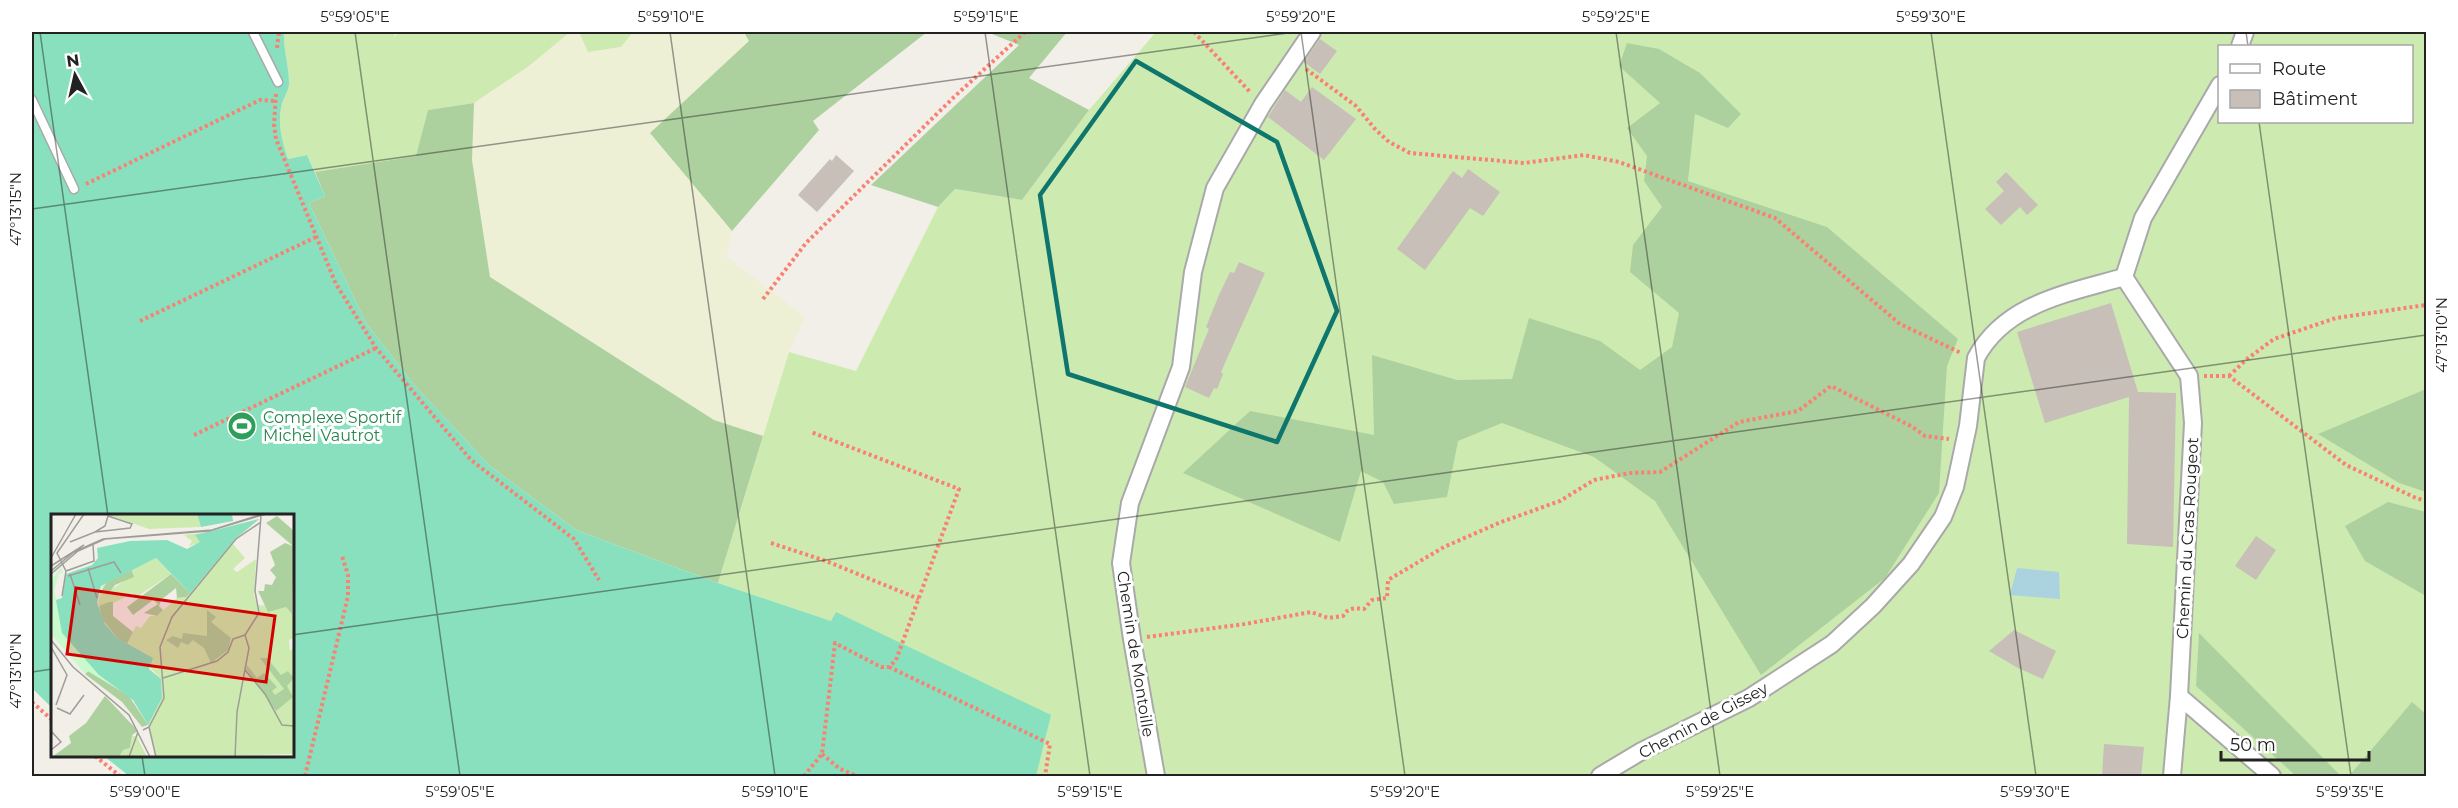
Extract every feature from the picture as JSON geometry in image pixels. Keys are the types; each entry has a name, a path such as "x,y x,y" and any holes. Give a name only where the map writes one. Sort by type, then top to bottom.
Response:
{"street":[{"name":"Chemin de Montoille","path":"1156,777 1121,562 1130,503 1181,367 1193,272 1215,188 1263,104 1312,32"},
{"path":"2124,277 2143,218 2182,147 2218,89"},
{"name":"Chemin de Gissey","path":"1600,777 1640,752 1749,698 1832,644 1873,606 1911,564 1943,517 1955,487 1968,426 1976,358 1996,330 2037,303 2124,277"},
{"name":"Chemin du Cras Rougeot","path":"2124,277 2189,376 2193,423 2179,696 2172,777"},
{"path":"2179,696 2272,777"}],"lane":[{"path":"253,32 278,82"},
{"path":"32,100 75,189"}],"path":[{"path":"763,299 806,243 954,97 1025,32"},
{"path":"1194,32 1263,104"},
{"path":"1293,60 1356,106 1389,142 1410,153 1524,163 1584,155 1619,162 1775,218 1900,324 1976,358"},
{"path":"278,82 276,139 336,284 376,348 471,460 574,539 599,580"},
{"path":"75,189 260,100 276,100"},
{"path":"140,321 316,237"},
{"path":"2427,305 2336,318 2274,339 2229,376 2346,465 2427,501"},
{"path":"194,435 376,348"},
{"path":"1132,639 1245,624 1311,612 1328,618 1343,616 1345,611 1353,608 1364,609 1372,600 1387,598 1388,580 1444,547 1501,522 1560,501 1594,480 1630,473 1660,472 1739,422 1798,411 1831,386 1925,435 1948,439 1968,426"},
{"path":"811,432 959,489 903,644 896,660 889,667"},
{"path":"771,543 826,561 919,599"},
{"path":"305,777 348,596 348,575 342,556"},
{"path":"804,777 822,754 835,643 881,668 889,667 1050,744 1045,777"},
{"path":"32,702 51,719"},
{"path":"822,754 840,769 856,777"},
{"path":"96,757 120,777"}],"highlighted area":[{"path":"1136,61 1277,142 1337,311 1277,442 1068,374 1040,195"}],"green space":[{"name":"Complexe Sportif Michel Vautrot","path":"32,32 284,32 289,83 282,104 280,125 288,159 307,155 325,196 309,203 366,323 415,386 490,466 576,530 718,583 831,621 836,612 1051,715 1036,776 129,776 105,757 294,757 294,514 51,514 51,707 32,688"},
{"path":"284,32 394,32 395,37 397,32 570,32 529,66 474,103 428,110 417,156 315,172 307,155 288,159 282,139 281,112 289,83"},
{"path":"570,32 579,32 588,52 620,47 633,32 744,32 750,41 651,133 732,231 727,257 805,317 789,352 763,436 714,420 489,277 472,160 474,103 529,66"},
{"path":"579,32 633,32 621,47 588,52"},
{"path":"744,32 927,32 813,121 819,130 732,231 650,133 749,41"},
{"path":"987,32 1067,32 1029,78 1089,110 1022,200 955,189 938,207 871,185 1019,45"},
{"path":"1156,32 2426,32 2426,776 883,776 831,621 718,583 789,352 856,371 938,207 955,189 1022,200 1089,110"},
{"path":"1627,43 1659,49 1700,73 1741,114 1728,128 1695,114 1688,181 1827,227 1958,339 1947,366 1939,493 1885,578 1761,675 1655,501 1594,457 1502,423 1458,441 1447,497 1394,504 1383,482 1361,471 1340,542 1183,473 1250,411 1374,435 1372,355 1457,380 1512,379 1529,318 1600,341 1640,370 1672,347 1679,313 1630,272 1633,245 1662,207 1644,181 1647,156 1627,128 1660,103 1619,66"},
{"path":"474,103 472,160 490,277 714,420 763,436 718,583 576,530 490,466 415,386 366,323 309,203 325,196 315,172 416,156 428,110"},
{"path":"2426,389 2426,492 2399,483 2318,434"},
{"path":"2388,502 2426,512 2426,596 2365,561 2345,526"},
{"path":"2199,633 2341,776 2296,776 2196,686"},
{"path":"2412,702 2426,714 2426,776 2349,776"}],"water":[{"path":"2017,568 2059,572 2060,599 2010,595"}],"building":[{"path":"1320,39 1337,51 1320,74 1304,62"},
{"path":"1312,87 1356,119 1324,160 1268,117 1285,90 1301,102"},
{"path":"836,155 854,171 817,212 798,195"},
{"path":"1468,169 1500,192 1483,216 1470,208 1425,270 1397,249 1453,171 1462,178"},
{"path":"2006,172 2038,205 2027,215 2020,207 2001,225 1985,209 2004,191 1996,182"},
{"path":"1239,262 1265,273 1221,372 1223,374 1217,389 1214,388 1209,398 1185,387 1209,329 1206,327 1219,295 1230,272 1234,273"},
{"path":"2111,303 2138,392 2176,393 2173,547 2127,544 2129,397 2045,423 2017,332"},
{"path":"2256,536 2276,550 2256,580 2235,566"},
{"path":"2014,630 2056,651 2043,679 1989,651"},
{"path":"2104,744 2144,747 2141,777 2102,777"}],"place":[{"name":"Complexe Sportif Michel Vautrot","path":"242,426"}]}
